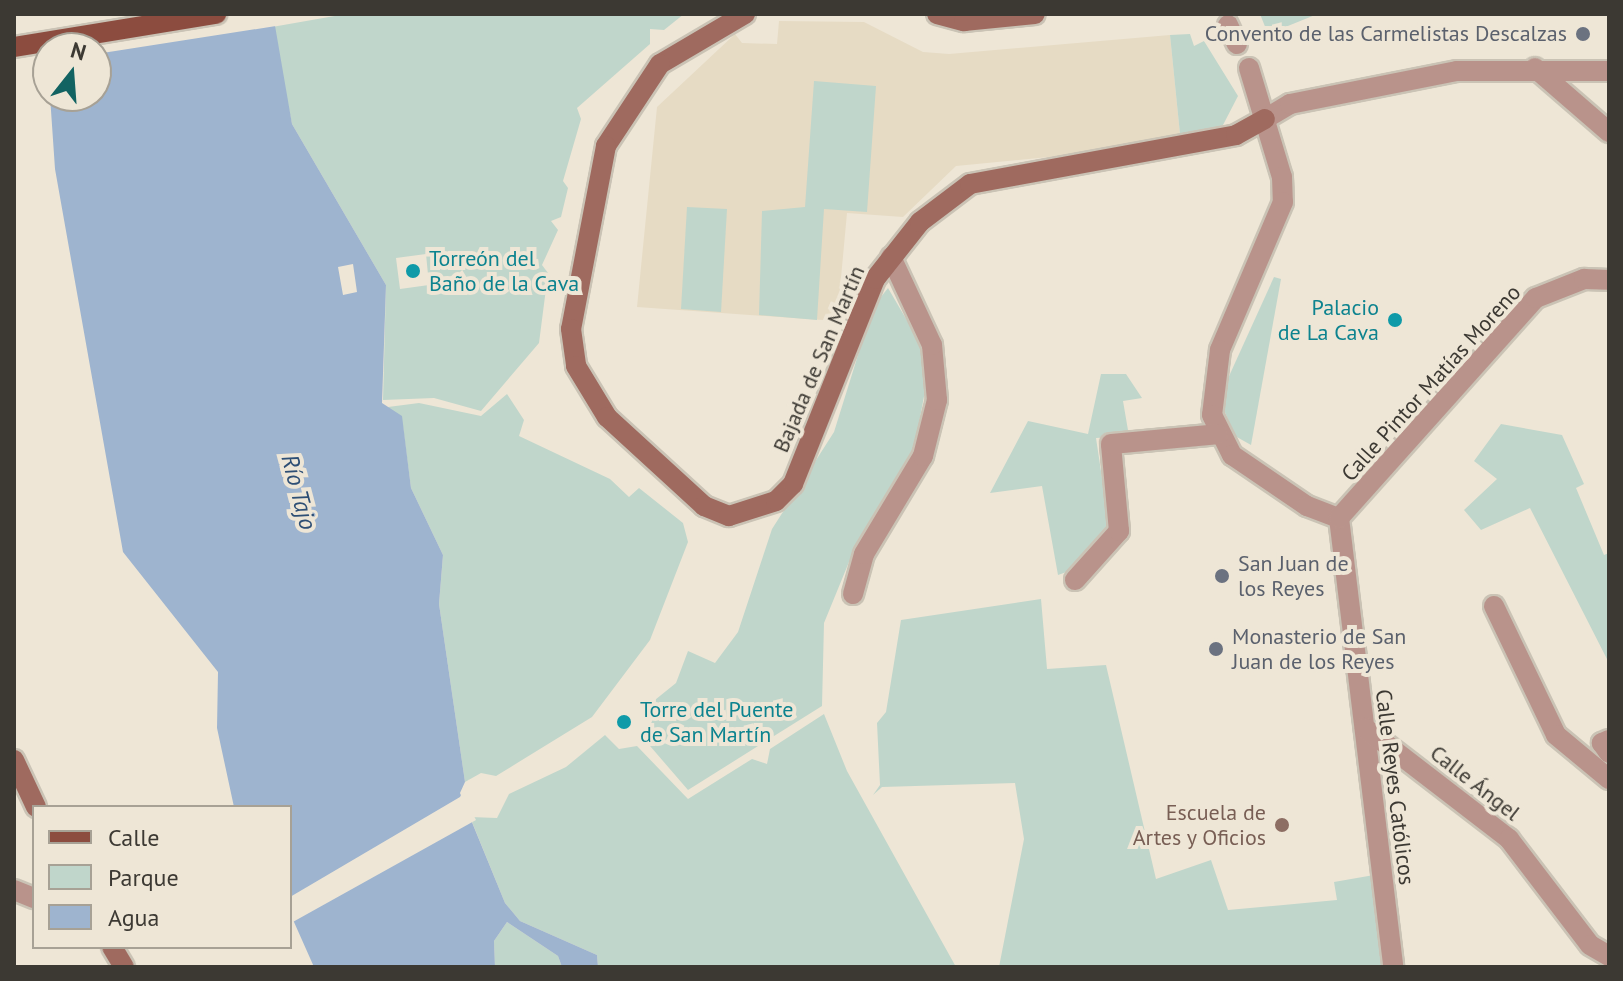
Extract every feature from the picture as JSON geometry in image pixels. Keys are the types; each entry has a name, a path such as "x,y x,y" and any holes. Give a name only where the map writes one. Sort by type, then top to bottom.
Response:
{"main road":[{"path":"14,47 216,14"}],"street":[{"name":"Bajada de San Martín","path":"745,14 660,64 606,146 571,329 576,366 607,417 704,506 729,516 776,501 793,484 875,279 920,222 990,176 1236,135 1265,119"},
{"path":"937,14 964,21 1035,14"},
{"path":"1249,68 1265,119 1283,202 1220,350 1212,384 1218,434 1255,472 1339,518"},
{"path":"1265,119 1290,104 1380,86 1535,68 1609,71"},
{"path":"1535,68 1592,124 1609,132"},
{"path":"853,594 864,554 923,456 937,400 932,345 891,257"},
{"name":"Calle Pintor Matías Moreno","path":"1339,518 1536,298 1584,279 1609,280"},
{"path":"1075,580 1119,531 1111,444 1218,434"},
{"name":"Calle Reyes Católicos","path":"1339,518 1393,967"},
{"path":"1494,606 1556,735 1607,780"},
{"name":"Calle Ángel","path":"1365,728 1509,839 1590,945 1609,956"},
{"path":"1609,740 1602,743 1609,753"},
{"path":"14,760 35,805"},
{"path":"113,949 124,967"}],"shaded area":[{"path":"779,21 864,22 923,52 949,54 1170,35 1181,144 956,166 903,217 847,213 837,321 637,307 657,107 735,34 742,43 777,44"}],"green space":[{"path":"346,14 684,14 664,30 650,29 650,44 577,108 581,119 563,181 568,188 561,217 551,221 558,230 542,265 548,273 539,343 481,411 434,398 383,400 386,285 292,124 272,27","holes":["426,254 429,285 400,289 396,258"]},
{"path":"1260,14 1314,14 1315,15 1268,34"},
{"path":"1190,34 1194,46 1204,41 1238,96 1223,125 1181,144 1170,35"},
{"path":"814,81 876,86 867,212 824,209 817,320 759,315 762,211 805,207"},
{"path":"687,207 727,209 721,312 681,309"},
{"path":"1274,277 1281,279 1251,445 1235,436 1224,410 1225,385"},
{"path":"888,288 919,341 926,386 914,449 849,562 824,623 822,706 688,790 644,739 653,719 645,708 676,683 688,651 715,663 738,632 772,529 834,432 873,307"},
{"path":"1101,374 1126,374 1142,398 1123,401 1129,436 1096,438 1110,531 1075,569 1058,575 1042,486 990,493 1028,421 1088,434"},
{"path":"507,394 524,420 519,436 610,479 629,497 639,488 683,523 688,542 650,640 592,717 496,776 481,773 465,782 439,604 443,555 411,488 403,427 388,407 419,403 481,416"},
{"path":"1501,424 1562,435 1584,484 1576,488 1604,555 1609,553 1609,663 1530,508 1481,530 1464,510 1497,479 1474,461"},
{"path":"1041,599 1047,669 1106,665 1156,879 1211,860 1228,910 1337,900 1334,882 1374,875 1386,967 999,967 1024,839 1015,783 882,787 873,795 880,785 877,723 886,712 901,620"},
{"path":"824,714 847,771 956,967 598,967 597,955 520,921 505,903 470,817 497,818 509,794 566,767 605,735 619,749 637,746 688,799 752,759 767,764 770,749"},
{"path":"507,922 558,956 562,967 495,967 494,941"}],"water":[{"name":"Río Tajo","path":"44,14 273,14 292,124 386,285 382,403 402,416 411,488 443,555 439,604 465,782 460,793 505,903 520,921 597,955 598,967 562,967 558,956 507,922 494,941 495,967 314,967 292,918 292,805 234,805 217,728 218,672 123,552 55,169 51,112 112,112 112,32 45,32","holes":["353,264 357,292 343,295 338,267"]}],"pier":[{"path":"40,14 277,14 276,26 112,52 112,32 42,32"},
{"path":"469,779 464,796 476,820 292,922 292,896 460,797"}],"place":[{"name":"Convento de las Carmelistas Descalzas","path":"1583,34"},
{"name":"Torreón del Baño de la Cava","path":"413,271"},
{"name":"Palacio de La Cava","path":"1395,320"},
{"name":"San Juan de los Reyes","path":"1222,576"},
{"name":"Monasterio de San Juan de los Reyes","path":"1216,649"},
{"name":"Torre del Puente de San Martín","path":"624,722"},
{"name":"Escuela de Artes y Oficios","path":"1282,825"}]}
